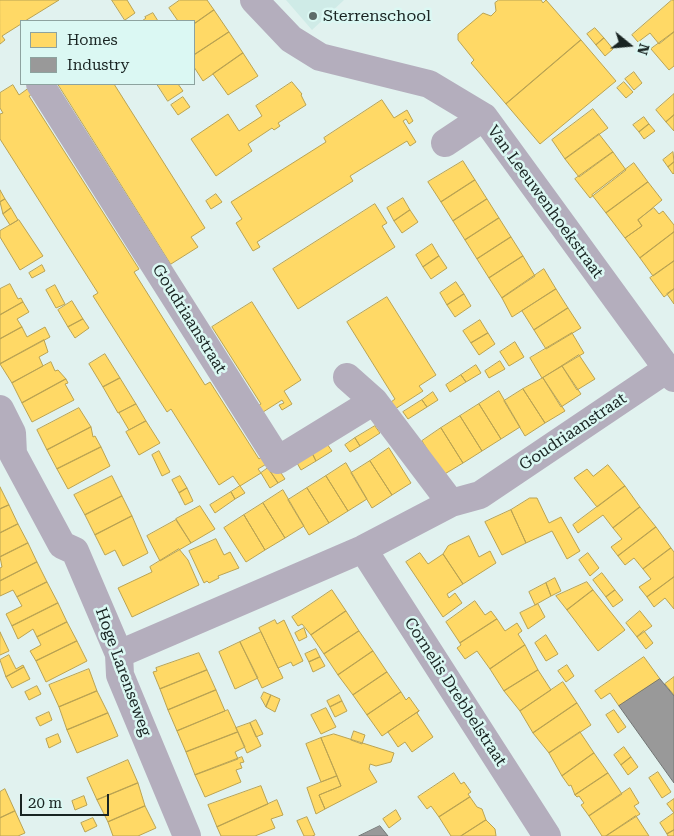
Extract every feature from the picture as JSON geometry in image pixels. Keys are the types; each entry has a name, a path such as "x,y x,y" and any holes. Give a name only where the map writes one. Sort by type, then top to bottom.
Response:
{"street":[{"name":"Van Leeuwenhoekstraat","path":"254,0 291,39 320,57 429,84 484,117 670,373"},
{"name":"Goudriaanstraat","path":"41,85 278,460 374,401"},
{"path":"445,143 484,117"},
{"name":"Goudriaanstraat","path":"119,654 363,549 451,503 480,495 670,373"},
{"path":"348,377 374,401 451,503"},
{"name":"Hoge Larenseweg","path":"0,409 12,433 13,454 62,545 75,551 119,654 120,674 187,836"},
{"name":"Cornelis Drebbelstraat","path":"363,549 547,836"}],"shaded area":[{"name":"Sterrenschool","path":"286,0 344,0 312,30"}],"building: Homes":[{"path":"0,0 59,0 27,20 20,20 20,25 2,36 5,40 0,44"},
{"path":"112,0 127,0 135,13 125,20"},
{"path":"180,0 207,0 214,10 195,23 195,20 177,20 169,8"},
{"path":"499,0 541,0 543,3 546,0 581,40 506,104 471,63 474,60 458,40 458,34 483,13 491,16 496,11 495,3"},
{"path":"674,0 674,32 659,44 650,33 638,42 632,35"},
{"path":"214,10 229,32 195,54 195,23"},
{"path":"153,13 157,20 143,20"},
{"path":"595,28 604,38 596,45 587,34"},
{"path":"229,32 243,53 203,81 195,69 195,54"},
{"path":"674,32 674,66 669,70 651,49"},
{"path":"604,38 613,49 605,56 596,45"},
{"path":"581,40 616,81 540,144 506,104"},
{"path":"243,53 258,76 228,95 213,74"},
{"path":"634,72 642,83 634,90 625,79"},
{"path":"292,82 302,94 306,105 278,123 280,126 274,130 272,128 248,144 252,151 216,176 191,139 228,114 239,131 262,116 256,106"},
{"path":"624,82 633,92 626,98 617,88"},
{"path":"13,85 19,95 30,87 34,93 29,96 139,269 134,272 205,385 210,382 259,459 263,456 268,463 258,469 261,473 240,486 233,476 219,485 171,409 167,412 93,296 98,293 0,139 0,114 3,113 0,108 0,93"},
{"path":"59,85 115,85 205,228 191,237 198,247 171,264"},
{"path":"158,85 179,85 183,91 168,101"},
{"path":"674,94 674,115 666,122 656,110"},
{"path":"183,97 190,107 178,115 171,105"},
{"path":"382,100 394,118 407,110 413,121 409,124 406,119 403,121 416,142 410,146 407,141 350,176 353,181 257,242 260,247 253,251 236,223 242,219 231,202 326,142 324,138"},
{"path":"593,109 608,128 565,159 552,140"},
{"path":"674,115 674,131 666,122"},
{"path":"644,117 649,124 639,132 633,125"},
{"path":"649,124 655,131 644,139 639,132"},
{"path":"599,134 613,152 579,177 565,159"},
{"path":"613,152 626,170 590,198 575,179"},
{"path":"673,152 674,162 668,167 663,160"},
{"path":"463,161 475,180 441,202 428,182"},
{"path":"674,162 674,173 673,174 668,167"},
{"path":"634,163 648,182 606,213 592,195"},
{"path":"475,180 487,199 453,221 441,202"},
{"path":"648,182 662,200 638,220 642,226 625,238 606,213"},
{"path":"0,190 5,199 0,202"},
{"path":"216,194 222,202 211,209 206,201"},
{"path":"403,198 410,210 394,221 387,208"},
{"path":"5,199 11,208 3,214 0,202"},
{"path":"487,199 499,218 465,240 453,221"},
{"path":"375,204 387,223 382,226 395,247 298,309 273,269"},
{"path":"11,208 18,220 10,225 3,214"},
{"path":"654,208 659,214 663,211 674,225 674,232 640,258 625,238 642,226 638,220"},
{"path":"410,210 418,222 402,233 394,221"},
{"path":"499,218 511,237 477,259 465,240"},
{"path":"19,220 43,256 20,270 0,237 0,231"},
{"path":"674,232 674,261 653,276 640,258"},
{"path":"511,237 523,256 489,278 477,259"},
{"path":"432,244 439,256 423,267 416,255"},
{"path":"439,256 447,268 431,279 423,267"},
{"path":"523,256 535,276 502,298 489,278"},
{"path":"674,261 674,289 664,297 650,278"},
{"path":"42,265 45,271 32,278 29,273"},
{"path":"544,269 556,289 512,317 502,298"},
{"path":"456,282 464,294 447,305 440,293"},
{"path":"10,284 18,299 21,298 23,302 0,315 0,289"},
{"path":"55,285 65,304 56,308 46,290"},
{"path":"556,289 568,308 534,330 522,311"},
{"path":"674,289 674,304 667,294"},
{"path":"464,294 471,306 455,317 447,305"},
{"path":"387,297 436,375 419,386 423,391 395,409 391,402 395,399 347,322"},
{"path":"72,301 83,319 68,327 58,310"},
{"path":"23,302 29,312 17,319 22,327 0,339 0,315"},
{"path":"252,302 301,380 284,391 292,404 282,410 279,405 284,403 282,400 260,414 256,407 261,404 212,327"},
{"path":"568,308 581,328 546,349 534,330"},
{"path":"83,319 89,328 75,338 68,327"},
{"path":"480,320 488,333 471,343 463,331"},
{"path":"22,327 27,337 45,327 50,337 0,364 0,339"},
{"path":"488,333 495,344 479,355 471,343"},
{"path":"572,333 584,353 542,378 530,358"},
{"path":"44,340 48,352 39,357 43,366 12,383 0,364"},
{"path":"515,342 524,357 509,366 500,352"},
{"path":"105,354 120,378 103,387 89,364"},
{"path":"579,355 595,379 577,390 562,366"},
{"path":"500,361 505,369 489,378 485,371"},
{"path":"51,362 55,371 58,370 66,379 22,403 12,383"},
{"path":"476,365 481,373 466,382 461,375"},
{"path":"562,366 581,394 561,407 543,378"},
{"path":"461,375 466,382 450,392 446,385"},
{"path":"120,378 136,404 118,413 103,387"},
{"path":"543,378 565,411 545,423 523,389"},
{"path":"66,379 68,383 65,384 74,400 32,422 22,403"},
{"path":"523,389 545,423 525,436 504,401"},
{"path":"499,391 520,427 501,439 479,404"},
{"path":"433,392 438,400 427,407 422,400"},
{"path":"422,400 427,407 408,419 403,412"},
{"path":"136,404 146,421 129,430 119,413"},
{"path":"479,404 501,439 482,451 460,416"},
{"path":"79,408 91,427 47,450 37,430"},
{"path":"460,416 482,451 463,463 441,428"},
{"path":"146,421 160,443 139,455 126,432"},
{"path":"375,426 380,433 360,446 355,438"},
{"path":"91,427 93,437 95,436 101,447 57,469 47,450"},
{"path":"441,428 463,463 443,475 422,441"},
{"path":"355,438 360,446 350,452 345,445"},
{"path":"327,444 332,451 316,461 312,453"},
{"path":"101,447 110,466 68,489 57,469"},
{"path":"389,448 411,483 392,495 370,461"},
{"path":"159,451 170,472 162,476 152,455"},
{"path":"312,453 316,461 301,470 297,463"},
{"path":"370,461 392,495 372,508 351,473"},
{"path":"346,463 367,499 348,511 326,476"},
{"path":"275,464 285,479 278,483 268,468"},
{"path":"608,465 625,486 597,507 574,478 587,469 593,476"},
{"path":"268,468 278,483 270,488 261,473"},
{"path":"112,476 122,496 85,515 74,495"},
{"path":"180,476 187,488 179,493 172,480"},
{"path":"326,476 348,511 329,523 307,488"},
{"path":"240,486 245,493 235,499 231,492"},
{"path":"625,486 640,507 613,528 603,515 578,533 573,525"},
{"path":"0,487 9,505 0,509"},
{"path":"187,488 193,501 185,505 179,493"},
{"path":"307,488 329,523 309,535 288,500"},
{"path":"283,490 304,526 285,538 263,503"},
{"path":"231,492 235,499 215,513 210,505"},
{"path":"122,496 132,516 95,535 85,515"},
{"path":"530,498 537,498 549,523 561,517 580,551 567,559 552,531 526,543 511,510"},
{"path":"263,503 285,538 265,550 244,515"},
{"path":"9,505 18,524 0,533 0,509"},
{"path":"200,506 215,529 191,543 176,519"},
{"path":"640,507 656,527 618,556 611,547 622,539 613,528"},
{"path":"511,510 526,543 502,555 485,522"},
{"path":"244,515 265,550 246,562 224,528"},
{"path":"132,516 148,553 123,566 115,550 105,555 95,535"},
{"path":"176,520 191,543 160,561 147,536"},
{"path":"18,524 28,543 0,557 0,533"},
{"path":"656,527 671,548 643,569 634,558 625,565 618,556"},
{"path":"469,536 479,557 490,551 496,563 463,584 443,554 448,546"},
{"path":"216,539 224,555 230,552 239,568 218,576 219,578 209,583 207,581 204,583 189,551"},
{"path":"28,543 37,562 0,581 0,568 2,567 0,557"},
{"path":"671,548 674,552 674,577 647,597 639,587 651,579 643,569"},
{"path":"179,549 188,560 199,585 132,617 118,588 152,572 150,567"},
{"path":"420,553 428,564 443,554 463,584 447,594 449,598 455,593 462,603 443,617 406,562"},
{"path":"588,553 599,568 590,576 579,560"},
{"path":"37,562 47,582 17,597 13,590 0,596 0,581"},
{"path":"602,573 615,590 606,597 593,580"},
{"path":"674,577 674,609 665,598 654,607 647,597"},
{"path":"555,578 561,591 551,596 546,583"},
{"path":"47,582 58,603 12,626 6,614 22,606 17,597"},
{"path":"587,582 593,590 567,610 556,596"},
{"path":"546,583 551,596 535,605 529,592"},
{"path":"332,590 346,611 311,635 302,624 298,626 292,617"},
{"path":"593,590 625,630 598,651 567,610"},
{"path":"615,590 623,600 613,607 606,597"},
{"path":"475,601 485,615 491,611 497,619 460,643 446,622"},
{"path":"58,603 67,622 37,637 33,629 18,639 12,626"},
{"path":"538,604 545,617 528,629 520,613"},
{"path":"346,611 359,631 324,654 311,635"},
{"path":"640,611 652,626 637,637 626,623"},
{"path":"497,619 505,631 517,623 522,631 518,634 525,645 490,669 477,651 465,659 457,648 461,645 460,643"},
{"path":"275,620 277,624 284,620 303,661 293,666 291,662 278,668 259,628"},
{"path":"67,622 77,641 36,661 30,651 41,645 37,637"},
{"path":"304,628 307,637 299,641 295,633"},
{"path":"359,631 373,651 338,675 324,654"},
{"path":"644,631 653,643 646,649 637,637"},
{"path":"0,632 9,651 0,655"},
{"path":"261,632 283,678 262,688 240,642"},
{"path":"546,635 558,654 546,661 535,643"},
{"path":"77,641 87,661 46,682 36,661"},
{"path":"240,642 258,678 235,689 219,652"},
{"path":"525,645 538,670 504,691 490,669"},
{"path":"316,649 320,657 309,662 305,654"},
{"path":"373,651 387,672 353,695 338,675"},
{"path":"199,653 207,670 160,689 153,672 157,671 156,668"},
{"path":"9,655 16,669 23,665 24,667 6,677 0,660"},
{"path":"320,657 325,666 313,672 309,662"},
{"path":"644,657 660,679 619,706 610,693 601,699 595,691"},
{"path":"567,665 574,676 566,682 558,671"},
{"path":"24,667 30,679 12,688 6,677"},
{"path":"89,669 97,691 59,707 49,685"},
{"path":"207,670 216,690 168,710 160,689"},
{"path":"538,670 551,690 520,711 504,691"},
{"path":"387,672 401,692 367,715 353,695"},
{"path":"674,677 674,695 665,684"},
{"path":"563,682 577,703 533,733 520,711"},
{"path":"37,686 41,694 29,700 25,692"},
{"path":"216,690 225,711 177,731 168,710"},
{"path":"97,691 108,713 67,730 59,707"},
{"path":"264,692 271,695 266,707 261,698"},
{"path":"401,692 406,700 409,697 419,711 382,736 367,715"},
{"path":"271,695 280,699 275,712 266,707"},
{"path":"339,695 342,701 330,707 327,701"},
{"path":"342,701 347,711 335,717 330,707"},
{"path":"577,703 591,725 549,753 533,733"},
{"path":"326,708 336,727 321,734 311,715"},
{"path":"228,710 238,732 186,752 177,731"},
{"path":"614,710 626,727 618,733 606,715"},
{"path":"419,711 417,713 433,737 412,752 405,742 398,747 388,732"},
{"path":"49,712 52,720 40,726 36,718"},
{"path":"108,713 118,736 77,753 67,730"},
{"path":"256,720 263,734 256,737 250,723"},
{"path":"250,723 261,746 247,753 236,728"},
{"path":"354,731 365,735 362,744 351,740"},
{"path":"238,732 245,747 235,752 238,759 195,775 186,752"},
{"path":"580,732 594,753 562,776 549,753"},
{"path":"58,734 61,742 49,748 46,739"},
{"path":"334,734 394,753 391,762 376,766 370,764 369,769 377,782 325,809 319,795 341,786 321,738"},
{"path":"321,738 337,776 321,782 306,744"},
{"path":"624,747 631,757 621,765 614,755"},
{"path":"594,753 608,773 575,795 571,785 569,786 562,776"},
{"path":"242,757 244,762 240,763 242,768 236,770 241,782 205,797 195,775"},
{"path":"631,757 638,767 628,775 621,765"},
{"path":"128,760 138,783 97,800 87,778"},
{"path":"658,772 671,792 662,798 649,778"},
{"path":"454,773 461,784 464,782 471,792 468,794 470,797 439,817 431,806 427,809 418,797"},
{"path":"608,773 622,794 589,816 581,805 584,803 579,796 575,795"},
{"path":"337,776 341,786 319,795 325,809 316,814 307,788"},
{"path":"138,783 145,806 108,822 97,800"},
{"path":"261,786 268,804 217,827 208,805"},
{"path":"630,788 639,803 634,806 640,814 606,836 602,836 589,816"},
{"path":"5,789 15,811 0,818 0,792"},
{"path":"84,796 87,805 75,810 72,801"},
{"path":"470,797 477,807 482,809 486,820 461,836 451,836 439,817"},
{"path":"674,799 674,813 667,804"},
{"path":"277,800 283,815 271,819 275,828 255,836 221,836 217,827"},
{"path":"145,806 156,828 138,836 113,836 108,822"},
{"path":"396,810 401,819 389,828 383,819"},
{"path":"15,811 25,833 18,836 0,836 0,818"},
{"path":"674,813 674,830 667,834 660,823"},
{"path":"636,816 649,836 606,836"},
{"path":"307,817 315,835 304,836 297,821"},
{"path":"93,818 97,826 85,832 81,823"},
{"path":"486,820 495,829 496,836 461,836"},
{"path":"674,830 674,836 668,836 667,834"}],"building: Industry":[{"path":"660,679 674,696 674,783 619,706"},
{"path":"380,826 388,836 359,836"}],"place":[{"name":"Sterrenschool","path":"313,16"}]}
